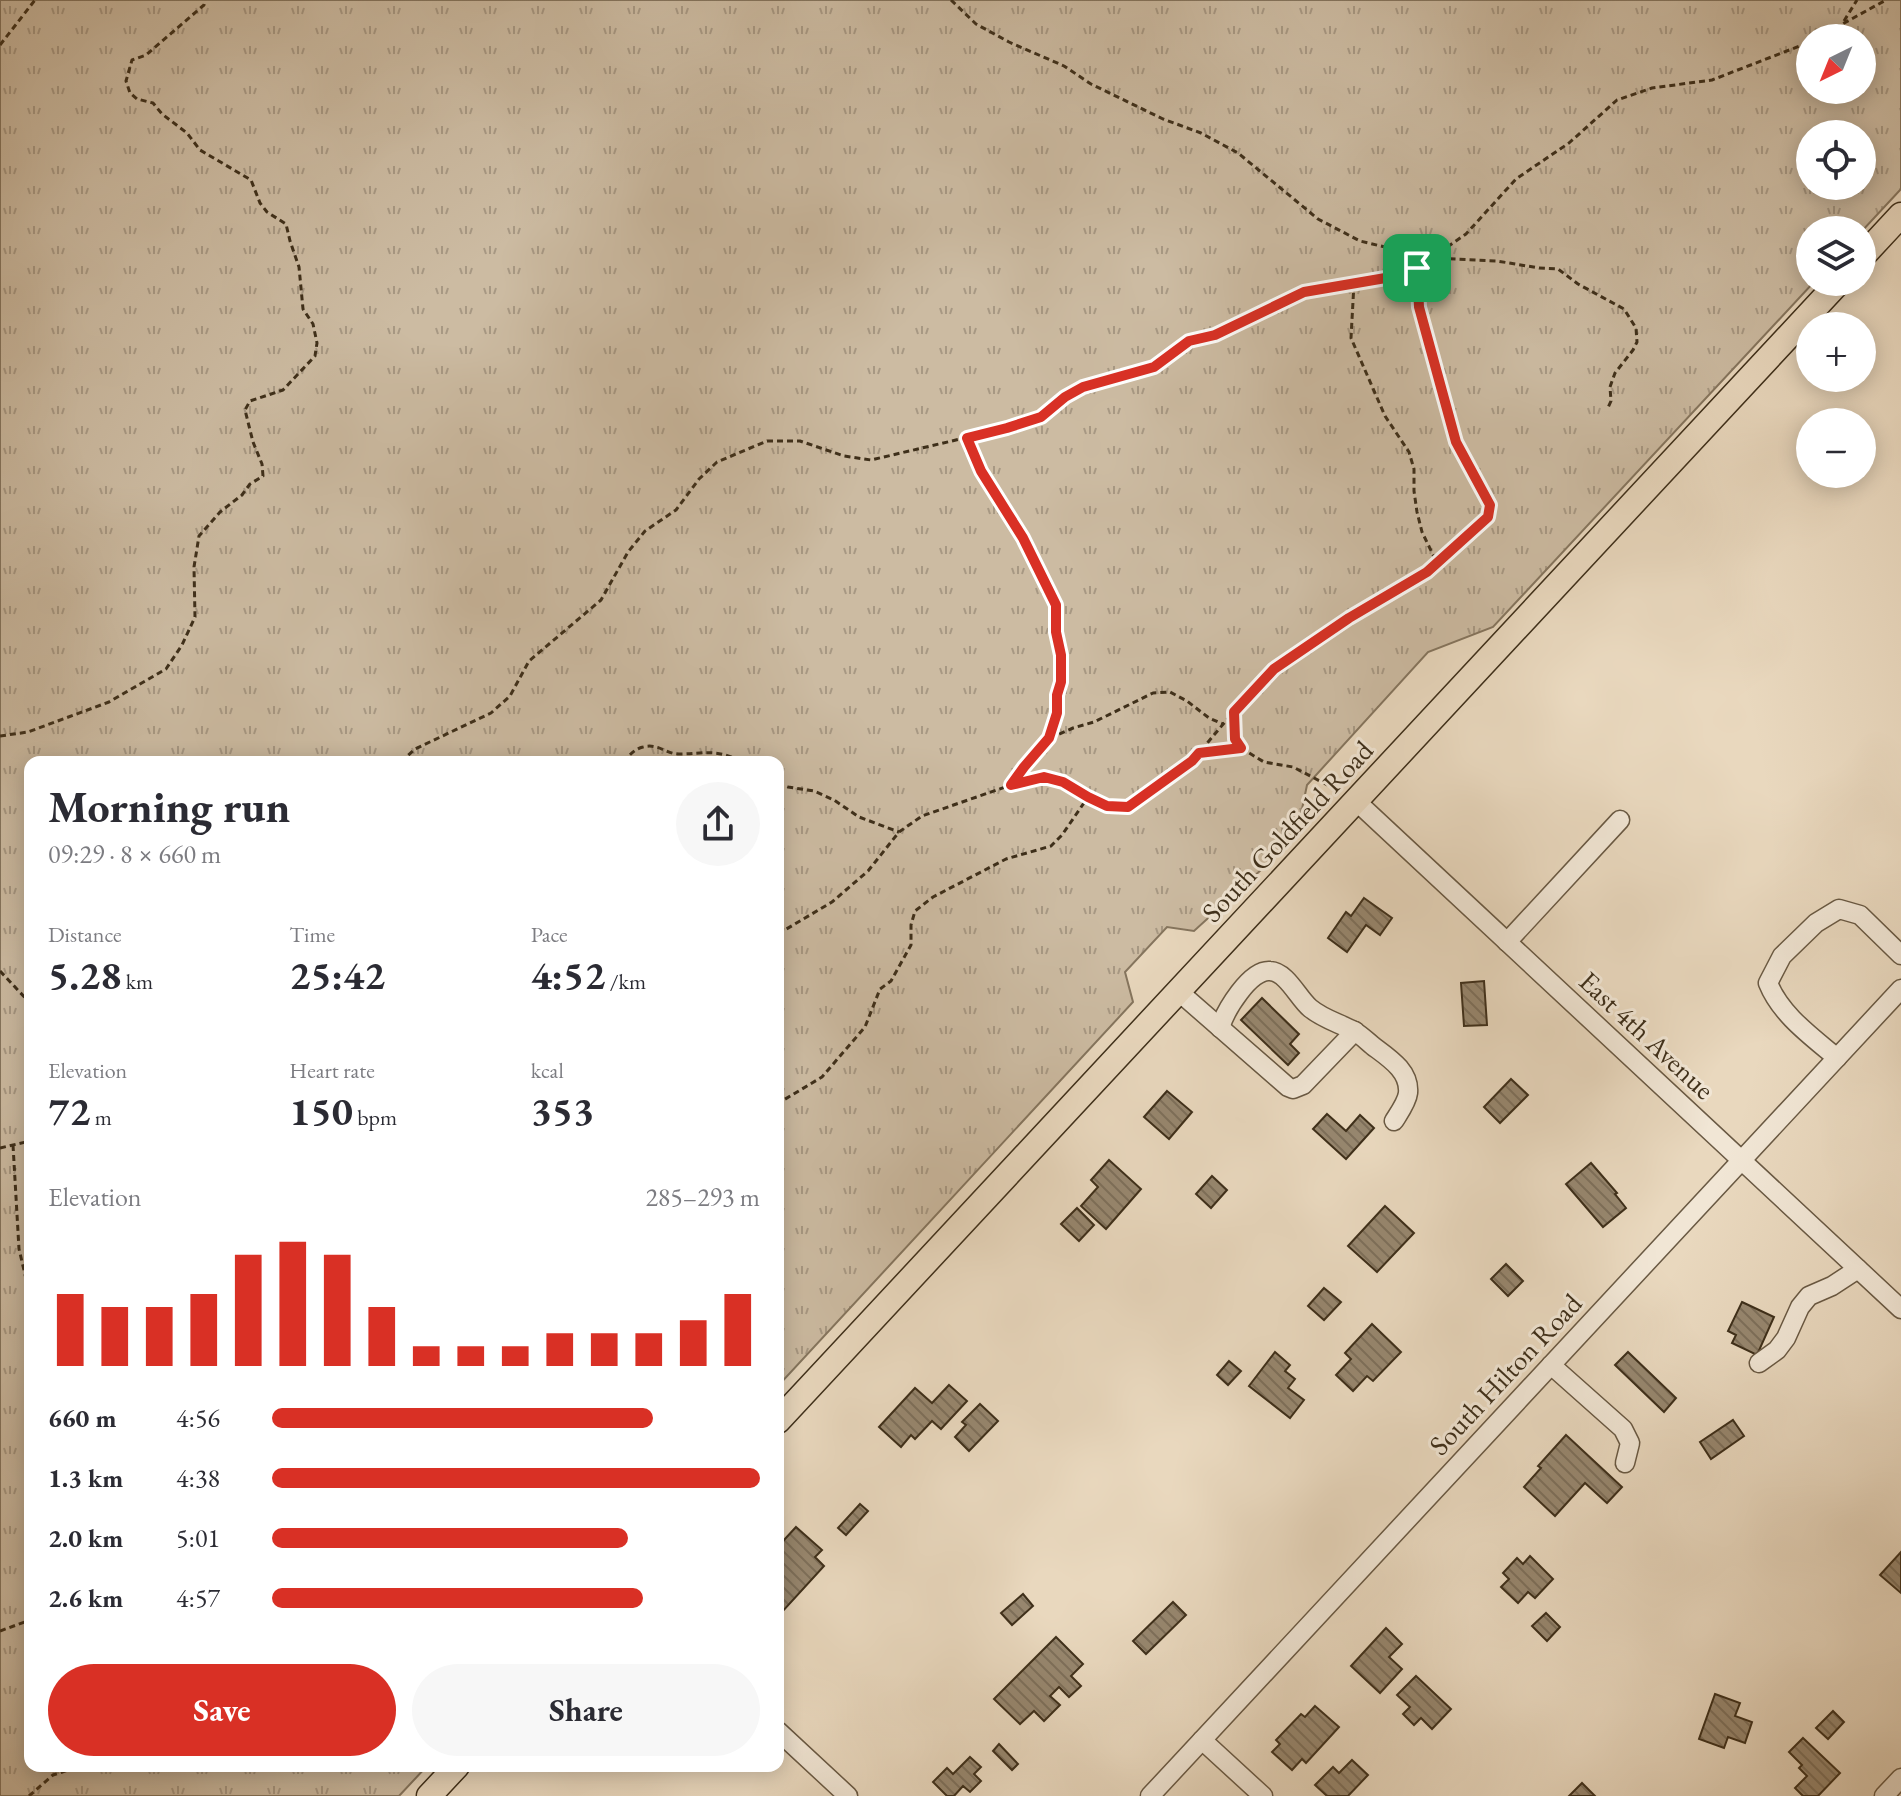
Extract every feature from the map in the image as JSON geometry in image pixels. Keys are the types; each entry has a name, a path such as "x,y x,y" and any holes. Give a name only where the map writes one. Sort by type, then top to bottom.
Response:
{"main road":[{"path":"1876,242 1901,215"},
{"name":"South Goldfield Road","path":"784,1415 1826,296"},
{"path":"429,1796 451,1772"}],"street":[{"name":"East 4th Avenue","path":"1356,801 1901,1309"},
{"path":"1507,942 1620,820"},
{"path":"1837,1058 1799,1026 1774,998 1768,983 1782,956 1816,923 1839,909 1860,915 1901,955"},
{"path":"1220,1028 1227,1009 1237,995 1258,974 1275,971 1309,1007 1325,1019 1355,1031 1397,1064 1407,1081 1408,1096 1394,1121"},
{"name":"South Hilton Road","path":"1150,1796 1901,989"},
{"path":"1178,991 1293,1089 1303,1085 1355,1031"},
{"path":"1759,1363 1777,1350 1786,1338 1800,1307 1809,1296 1858,1269"},
{"path":"1551,1365 1623,1429 1630,1443 1625,1463"},
{"path":"784,1737 848,1796"},
{"path":"1202,1740 1263,1796"},
{"path":"1884,1796 1901,1778"}],"path":[{"path":"0,45 35,0"},
{"path":"0,736 28,732 109,702 166,669 195,617 194,567 199,536 220,512 263,476 245,410 250,401 283,390 315,356 317,343 313,324 303,309 299,267 286,224 267,212 251,180 200,150 187,133 153,103 137,99 130,93 126,81 132,60 146,55 204,5 205,0"},
{"path":"951,0 976,24 1009,42 1238,153 1318,219 1360,241 1431,258 1497,261 1558,269 1578,284 1624,309 1636,328 1637,342 1615,373 1607,410"},
{"path":"1842,24 1857,0"},
{"path":"1842,24 1886,0"},
{"path":"407,756 415,749 491,713 510,696 529,661 601,600 628,552 645,531 676,510 699,479 717,462 767,441 800,441 844,456 871,460 1041,417 1083,387 1154,367 1189,341 1215,335 1304,292 1403,275 1466,234 1516,179 1569,143 1617,100 1652,88 1712,80 1796,47"},
{"path":"784,930 832,902 868,871 899,832 922,816 1011,785 1044,777 1063,782 1107,806 1128,807 1192,761 1274,669 1349,618 1427,572 1488,517 1490,505 1456,442 1419,307 1417,268"},
{"path":"1354,283 1351,338 1385,416 1409,452 1422,532 1437,563"},
{"path":"967,438 981,471 1023,538 1056,605 1056,632 1061,655 1057,713 1049,738 1011,785"},
{"path":"1049,738 1094,722 1153,693 1170,692 1223,724"},
{"path":"1234,712 1235,739 1241,748 1264,762 1293,767 1356,801"},
{"path":"629,756 647,745 675,754 703,751 725,756"},
{"path":"1199,753 1241,748"},
{"path":"784,785 814,791 859,817 899,832"},
{"path":"784,1100 822,1077 865,1027 880,989 891,981 911,945 915,911 933,897 1006,859 1051,846 1088,797"},
{"path":"0,971 24,997"},
{"path":"0,1148 24,1142"},
{"path":"13,1145 19,1249 24,1270"},
{"path":"0,1631 24,1622"},
{"path":"29,1796 53,1775 62,1772"}],"green space":[{"path":"0,0 1901,0 1901,189 1876,216 1796,216 1796,296 1801,296 1493,627 1428,652 1307,785 1296,838 1194,931 1167,927 1125,972 1133,1002 784,1380 784,756 24,756 24,1772 421,1772 399,1796 0,1796"}],"building":[{"path":"1364,898 1392,918 1380,935 1366,925 1347,952 1328,938 1346,912 1351,916"},
{"path":"1484,981 1487,1025 1464,1026 1461,983"},
{"path":"1262,998 1299,1034 1290,1044 1299,1053 1288,1065 1241,1020"},
{"path":"1511,1079 1528,1095 1500,1123 1484,1107"},
{"path":"1167,1091 1192,1112 1169,1139 1144,1117"},
{"path":"1327,1114 1346,1131 1360,1115 1374,1128 1346,1159 1313,1129"},
{"path":"1109,1160 1141,1189 1106,1229 1081,1206 1098,1187 1091,1180"},
{"path":"1591,1163 1626,1208 1603,1227 1566,1184"},
{"path":"1212,1176 1227,1190 1211,1208 1196,1194"},
{"path":"1385,1206 1414,1233 1377,1272 1348,1246"},
{"path":"1077,1208 1094,1225 1079,1241 1061,1224"},
{"path":"1506,1264 1523,1281 1508,1296 1491,1279"},
{"path":"1324,1288 1341,1302 1324,1320 1308,1306"},
{"path":"1742,1302 1774,1317 1757,1355 1732,1343 1736,1335 1728,1331"},
{"path":"1372,1324 1401,1352 1373,1381 1367,1376 1353,1391 1336,1375 1351,1359 1345,1353"},
{"path":"1275,1352 1290,1365 1285,1371 1295,1379 1288,1388 1304,1400 1290,1418 1249,1386"},
{"path":"1628,1352 1676,1398 1664,1412 1615,1365"},
{"path":"1229,1361 1241,1371 1228,1385 1217,1375"},
{"path":"949,1385 967,1401 941,1429 932,1421 915,1439 911,1435 901,1447 879,1427 915,1388 932,1403"},
{"path":"980,1404 998,1421 969,1451 955,1437 966,1425 962,1422"},
{"path":"1733,1420 1744,1436 1711,1459 1700,1442"},
{"path":"1566,1435 1622,1487 1607,1503 1585,1483 1555,1516 1524,1487"},
{"path":"860,1504 868,1511 846,1535 838,1528"},
{"path":"796,1527 822,1550 815,1557 824,1566 784,1610 784,1540"},
{"path":"1901,1552 1901,1593 1880,1575"},
{"path":"1530,1556 1553,1579 1535,1598 1528,1592 1518,1603 1501,1587 1509,1579 1503,1573 1517,1558 1523,1564"},
{"path":"1023,1594 1033,1606 1012,1625 1001,1613"},
{"path":"1173,1602 1186,1615 1146,1654 1133,1641"},
{"path":"1546,1613 1560,1627 1547,1641 1532,1626"},
{"path":"1386,1628 1402,1644 1389,1657 1402,1669 1380,1693 1351,1666"},
{"path":"1056,1637 1083,1664 1071,1676 1081,1686 1069,1697 1059,1687 1050,1696 1060,1705 1044,1721 1034,1711 1020,1724 994,1699"},
{"path":"1416,1676 1451,1709 1432,1729 1421,1718 1414,1725 1403,1714 1410,1707 1397,1695"},
{"path":"1715,1694 1740,1703 1735,1716 1752,1722 1745,1743 1728,1737 1724,1748 1699,1739"},
{"path":"1315,1706 1339,1727 1306,1763 1302,1759 1292,1770 1272,1752 1280,1744 1276,1740 1301,1714 1305,1717"},
{"path":"1833,1711 1844,1722 1828,1739 1816,1728"},
{"path":"1803,1738 1840,1773 1818,1796 1803,1796 1795,1788 1807,1776 1799,1768 1802,1765 1789,1752"},
{"path":"999,1744 1018,1764 1012,1770 993,1751"},
{"path":"970,1757 981,1767 974,1774 981,1781 970,1792 963,1786 954,1796 947,1796 933,1782 947,1768 953,1774"},
{"path":"1352,1760 1368,1775 1348,1796 1327,1796 1315,1785 1333,1767 1339,1773"},
{"path":"1582,1783 1595,1796 1569,1796"}],"route":[{"path":"1417,268 1419,307 1456,442 1490,505 1488,517 1427,572 1349,618 1274,669 1234,712 1235,739 1241,748 1199,753 1128,807 1107,806 1063,782 1044,777 1011,785 1049,738 1057,713 1061,655 1056,632 1056,605 1023,538 981,471 967,438 1041,417 1083,387 1154,367 1189,341 1215,335 1304,292 1403,275 1417,268"}]}
